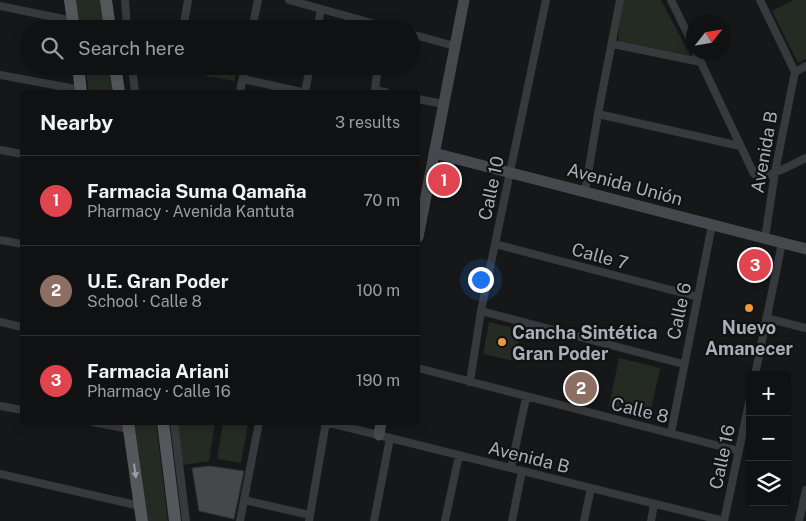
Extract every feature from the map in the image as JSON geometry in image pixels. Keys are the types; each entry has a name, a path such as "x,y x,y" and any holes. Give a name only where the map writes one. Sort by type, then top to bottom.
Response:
{"main road":[{"path":"70,0 72,20"},
{"path":"106,0 109,20"},
{"path":"79,75 81,90"},
{"path":"116,75 119,90"},
{"path":"163,425 175,521"},
{"path":"129,426 142,521"}],"street":[{"path":"125,0 128,20"},
{"path":"185,20 188,0"},
{"path":"254,20 258,0"},
{"path":"289,0 318,6 362,20"},
{"path":"420,226 464,0"},
{"name":"Calle 10","path":"470,382 481,311 546,0"},
{"path":"585,192 620,0"},
{"path":"671,0 686,31"},
{"path":"760,0 795,72 806,66"},
{"path":"0,6 54,20"},
{"path":"317,20 318,6"},
{"path":"420,36 455,46"},
{"path":"613,44 701,62 754,174 760,176 775,172 806,158"},
{"name":"Avenida B","path":"765,238 775,172 795,72"},
{"path":"0,75 76,90"},
{"path":"133,75 135,90"},
{"path":"240,90 244,75"},
{"path":"304,90 308,75"},
{"path":"374,90 377,75"},
{"path":"243,79 295,90"},
{"path":"420,99 443,104"},
{"path":"598,114 740,146"},
{"path":"0,150 20,154"},
{"name":"Avenida Unión","path":"434,153 806,249"},
{"name":"Calle 6","path":"671,434 683,364 712,225"},
{"path":"0,240 20,244"},
{"path":"755,371 782,243"},
{"name":"Calle 7","path":"495,244 698,297"},
{"path":"481,311 683,364"},
{"path":"766,318 806,328"},
{"path":"0,322 20,327"},
{"name":"Calle 8","path":"420,369 526,398 739,451"},
{"path":"512,468 526,398"},
{"path":"0,406 20,410"},
{"name":"Calle 16","path":"724,521 746,416"},
{"path":"174,425 186,521"},
{"path":"240,521 258,425"},
{"path":"244,500 310,518 326,425"},
{"name":"Avenida B","path":"338,425 724,521"},
{"path":"374,521 384,437 382,425"},
{"path":"445,521 459,455"},
{"path":"512,521 522,471"},
{"path":"0,474 140,506"},
{"path":"584,521 591,488"},
{"path":"799,521 806,490"},
{"path":"651,521 654,504"}],"shaded area":[{"path":"76,0 102,0 104,20 79,20"},
{"path":"621,0 661,0 686,47 686,54 618,41"},
{"path":"794,0 806,0 806,59 798,63 772,11"},
{"path":"86,75 111,75 113,90 89,90"},
{"path":"235,75 235,81 206,76"},
{"name":"Cancha Sintética Gran Poder","path":"489,322 521,330 515,361 483,354"},
{"path":"619,358 660,368 650,415 609,406"},
{"path":"134,425 156,425 168,521 148,521"},
{"path":"177,425 215,425 209,461 183,465"},
{"path":"223,425 248,425 241,463 217,459"}],"building":[{"path":"210,466 244,471 234,519 199,511 192,468"}],"place":[{"name":"Farmacia Suma Qamaña","path":"444,180"},
{"name":"Farmacia Ariani","path":"755,265"},
{"name":"Nuevo Amanecer","path":"749,308"},
{"name":"Cancha Sintética Gran Poder","path":"502,342"},
{"name":"U.E. Gran Poder","path":"581,388"}]}
